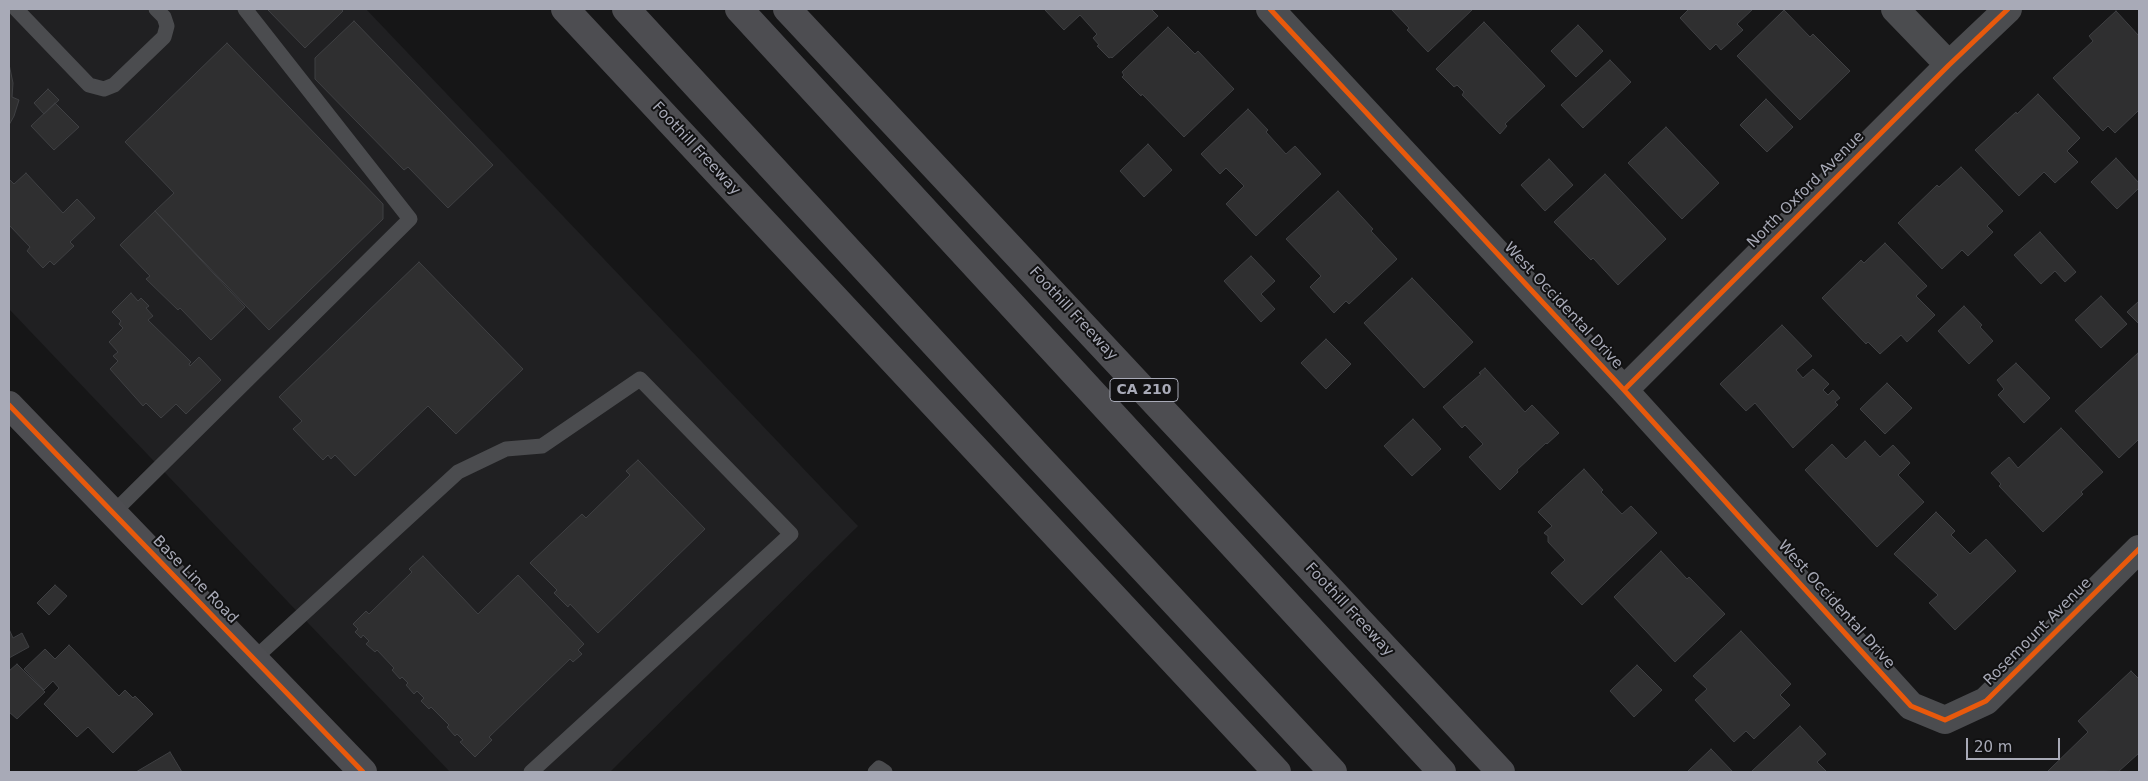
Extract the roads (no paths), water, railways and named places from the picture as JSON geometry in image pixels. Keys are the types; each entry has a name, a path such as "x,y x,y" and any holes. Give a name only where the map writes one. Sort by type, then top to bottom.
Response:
{"main road":[{"name":"Foothill Freeway","path":"566,9 1277,772"},
{"path":"626,9 1036,454 1333,772"},
{"path":"739,9 1442,772"},
{"name":"Foothill Freeway","path":"787,9 1501,772"},
{"name":"Base Line Road","path":"9,405 363,772"}],"street":[{"name":"West Occidental Drive","path":"1270,9 1624,390 1912,706 1945,720"},
{"path":"1895,9 1949,65"},
{"name":"North Oxford Avenue","path":"1624,390 1949,65 2008,9"},
{"name":"Rosemount Avenue","path":"1945,720 1986,701 2134,563"}],"lane":[{"path":"16,9 89,85 104,89 114,84 164,37 167,26 164,17 156,9"},
{"path":"113,513 410,219 245,9"},
{"path":"254,659 458,472 506,448 542,446 640,379 791,534 531,772"},
{"path":"875,772 879,768 885,772"}]}
